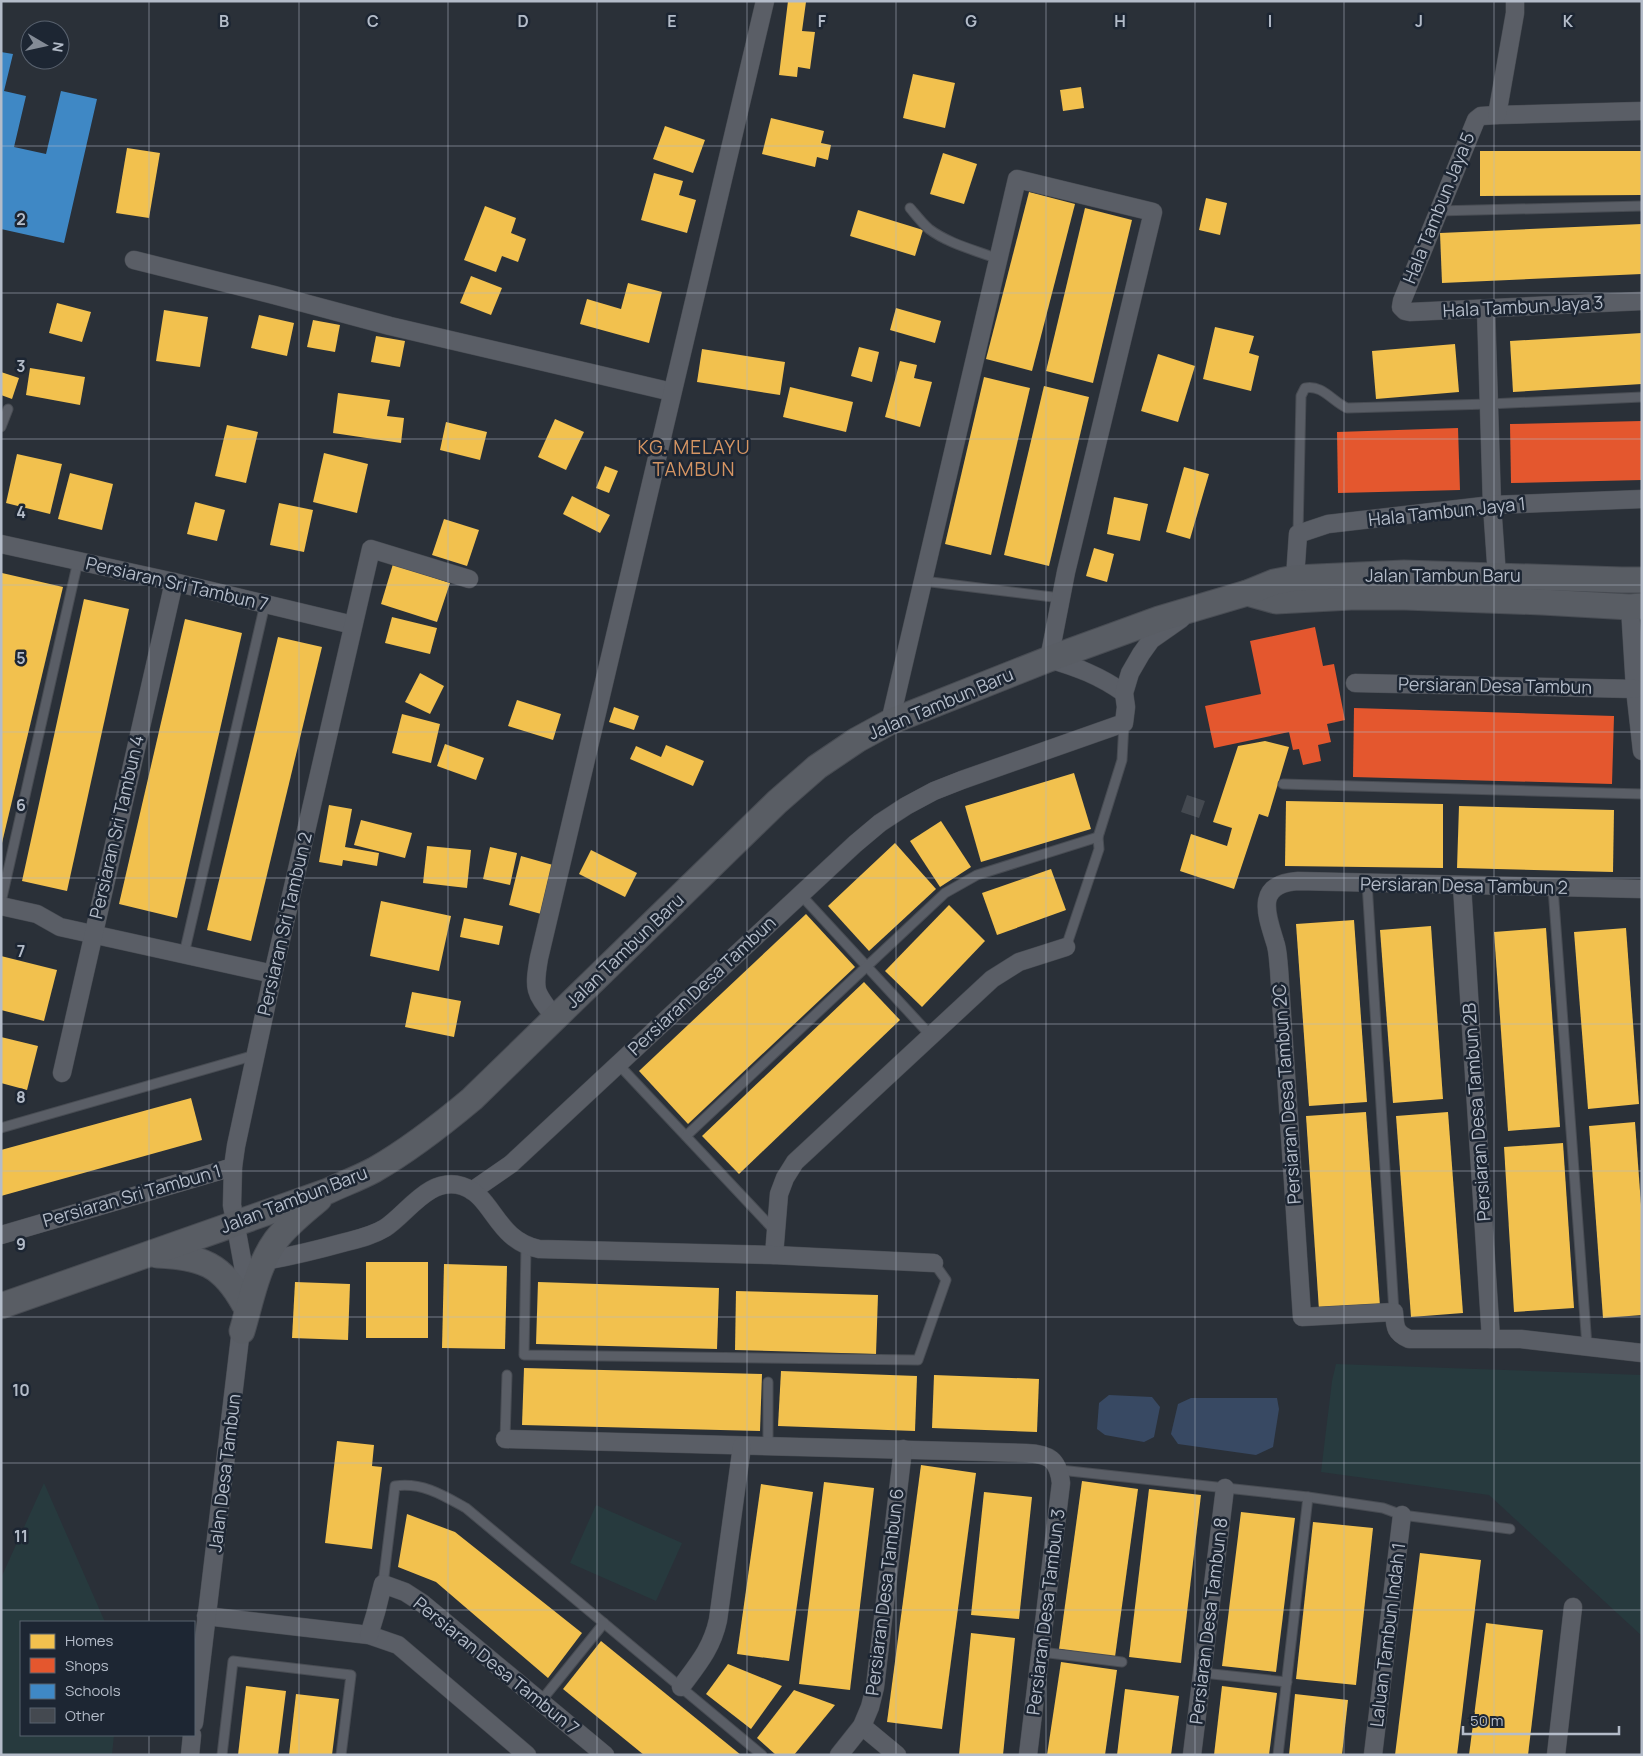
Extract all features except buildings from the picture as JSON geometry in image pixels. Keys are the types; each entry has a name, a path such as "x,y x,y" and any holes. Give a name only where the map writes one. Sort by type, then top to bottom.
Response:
{"main road":[{"name":"Jalan Tambun Baru","path":"1,1306 328,1191 373,1170 404,1152 472,1099 777,802 817,767 890,722 1048,659 1159,619 1247,593 1274,582 1295,578 1404,573 1642,580"},
{"path":"1448,598 1482,585 1497,576 1542,602"},
{"name":"Jalan Tambun Baru","path":"1247,593 1276,601 1351,597 1638,603"},
{"path":"242,1331 265,1261 276,1240 328,1191"},
{"path":"148,1254 190,1258 205,1263 218,1270 229,1280 244,1304"}],"street":[{"path":"556,1019 538,996 535,982 539,958 764,1"},
{"path":"1497,115 1515,13 1515,1"},
{"name":"Hala Tambun Jaya 5","path":"1404,311 1401,307 1402,302 1437,211 1473,125 1481,116 1642,111"},
{"path":"890,722 1016,179 1153,212 1048,659 1092,673 1108,681 1124,693"},
{"path":"134,260 390,326 672,392"},
{"name":"Hala Tambun Jaya 3","path":"1404,311 1642,301"},
{"path":"1486,309 1492,504 1497,576"},
{"name":"Hala Tambun Jaya 1","path":"1298,534 1328,524 1492,504 1642,499"},
{"path":"1295,578 1298,534"},
{"name":"Persiaran Sri Tambun 7","path":"1,544 174,582 353,625"},
{"name":"Persiaran Sri Tambun 2","path":"234,1224 232,1205 233,1166 255,1055 371,549 469,579"},
{"name":"Persiaran Sri Tambun 4","path":"62,1073 92,934 174,582"},
{"path":"1638,603 1634,689 1642,751"},
{"path":"1124,723 1126,707 1124,693 1130,673 1141,654 1151,640 1202,606"},
{"name":"Persiaran Desa Tambun","path":"1355,683 1634,689"},
{"name":"Persiaran Desa Tambun","path":"472,1191 511,1164 800,894 880,823 934,791 1124,723"},
{"name":"Persiaran Desa Tambun 2","path":"1286,882 1642,889"},
{"name":"Persiaran Desa Tambun 2C","path":"1286,882 1275,886 1270,894 1267,905 1267,918 1275,941 1279,969 1302,1316 1394,1312"},
{"name":"Persiaran Desa Tambun 2B","path":"1462,886 1491,1339"},
{"path":"1,906 36,914 60,927 273,974"},
{"path":"774,1255 779,1194 785,1178 796,1162 992,979 1019,962 1066,947"},
{"name":"Persiaran Sri Tambun 1","path":"1,1235 233,1166"},
{"path":"265,1261 371,1235 386,1228 422,1195 435,1188 449,1185 462,1186 472,1191 505,1231 514,1240 526,1247 539,1249 774,1255 934,1262"},
{"name":"Jalan Desa Tambun","path":"195,1714 242,1331 244,1272 234,1224"},
{"path":"1394,1312 1395,1326 1400,1335 1409,1340 1521,1339 1642,1353"},
{"path":"505,1439 1039,1454 1055,1462 1060,1470"},
{"path":"681,1687 707,1652 714,1637 742,1446"},
{"name":"Persiaran Desa Tambun 6","path":"839,1755 862,1726 870,1707 875,1686 903,1449"},
{"name":"Persiaran Desa Tambun 3","path":"1028,1755 1060,1496 1060,1470"},
{"name":"Persiaran Desa Tambun 8","path":"1192,1755 1225,1488"},
{"name":"Laluan Tambun Indah 1","path":"1374,1755 1402,1516"},
{"path":"369,1635 383,1584"},
{"name":"Persiaran Desa Tambun 7","path":"383,1584 405,1592 422,1603 605,1755"},
{"path":"1556,1755 1573,1607"},
{"path":"206,1616 369,1635 383,1639 404,1649 528,1755"},
{"path":"862,1726 897,1755"},
{"path":"190,1755 192,1736"}],"lane":[{"path":"1437,211 1642,206"},
{"path":"910,208 927,227 938,235 956,244 998,259"},
{"path":"1298,534 1301,396 1305,388 1318,389 1347,408 1642,397"},
{"path":"1,427 8,409"},
{"path":"1,902 78,561"},
{"path":"923,581 1061,598"},
{"path":"184,954 264,604"},
{"path":"1066,947 1099,849 1098,837 1122,760 1124,723"},
{"path":"1283,784 1642,794"},
{"path":"686,1136 945,893 977,875 1098,837"},
{"path":"1367,883 1394,1312"},
{"path":"1553,888 1588,1346"},
{"path":"800,894 931,1036"},
{"path":"1,1128 255,1055"},
{"path":"618,1064 775,1231"},
{"path":"526,1247 524,1355 918,1360 946,1280 934,1262"},
{"path":"505,1439 507,1375"},
{"path":"768,1382 768,1445"},
{"path":"1060,1470 1308,1497 1383,1508 1402,1516 1510,1529"},
{"path":"383,1584 395,1486 406,1485 438,1492 466,1508 762,1755"},
{"path":"1278,1755 1308,1497"},
{"path":"541,1701 604,1623"},
{"path":"1041,1652 1122,1662"},
{"path":"222,1755 233,1661 351,1675 341,1755"},
{"path":"1202,1673 1287,1682"}],"green space":[{"path":"1336,1364 1642,1375 1642,1636 1489,1495 1321,1472 1332,1381"},
{"path":"44,1483 105,1621 20,1621 20,1736 114,1736 112,1755 1,1755 1,1578"},
{"path":"596,1505 682,1543 656,1601 570,1563"}],"water":[{"path":"1109,1395 1152,1397 1160,1407 1154,1437 1144,1442 1105,1435 1097,1429 1099,1403"},
{"path":"1191,1398 1277,1398 1279,1409 1273,1447 1256,1455 1178,1444 1171,1434 1178,1404"}],"district":[{"name":"KG. MELAYU TAMBUN","path":"694,458"}]}
